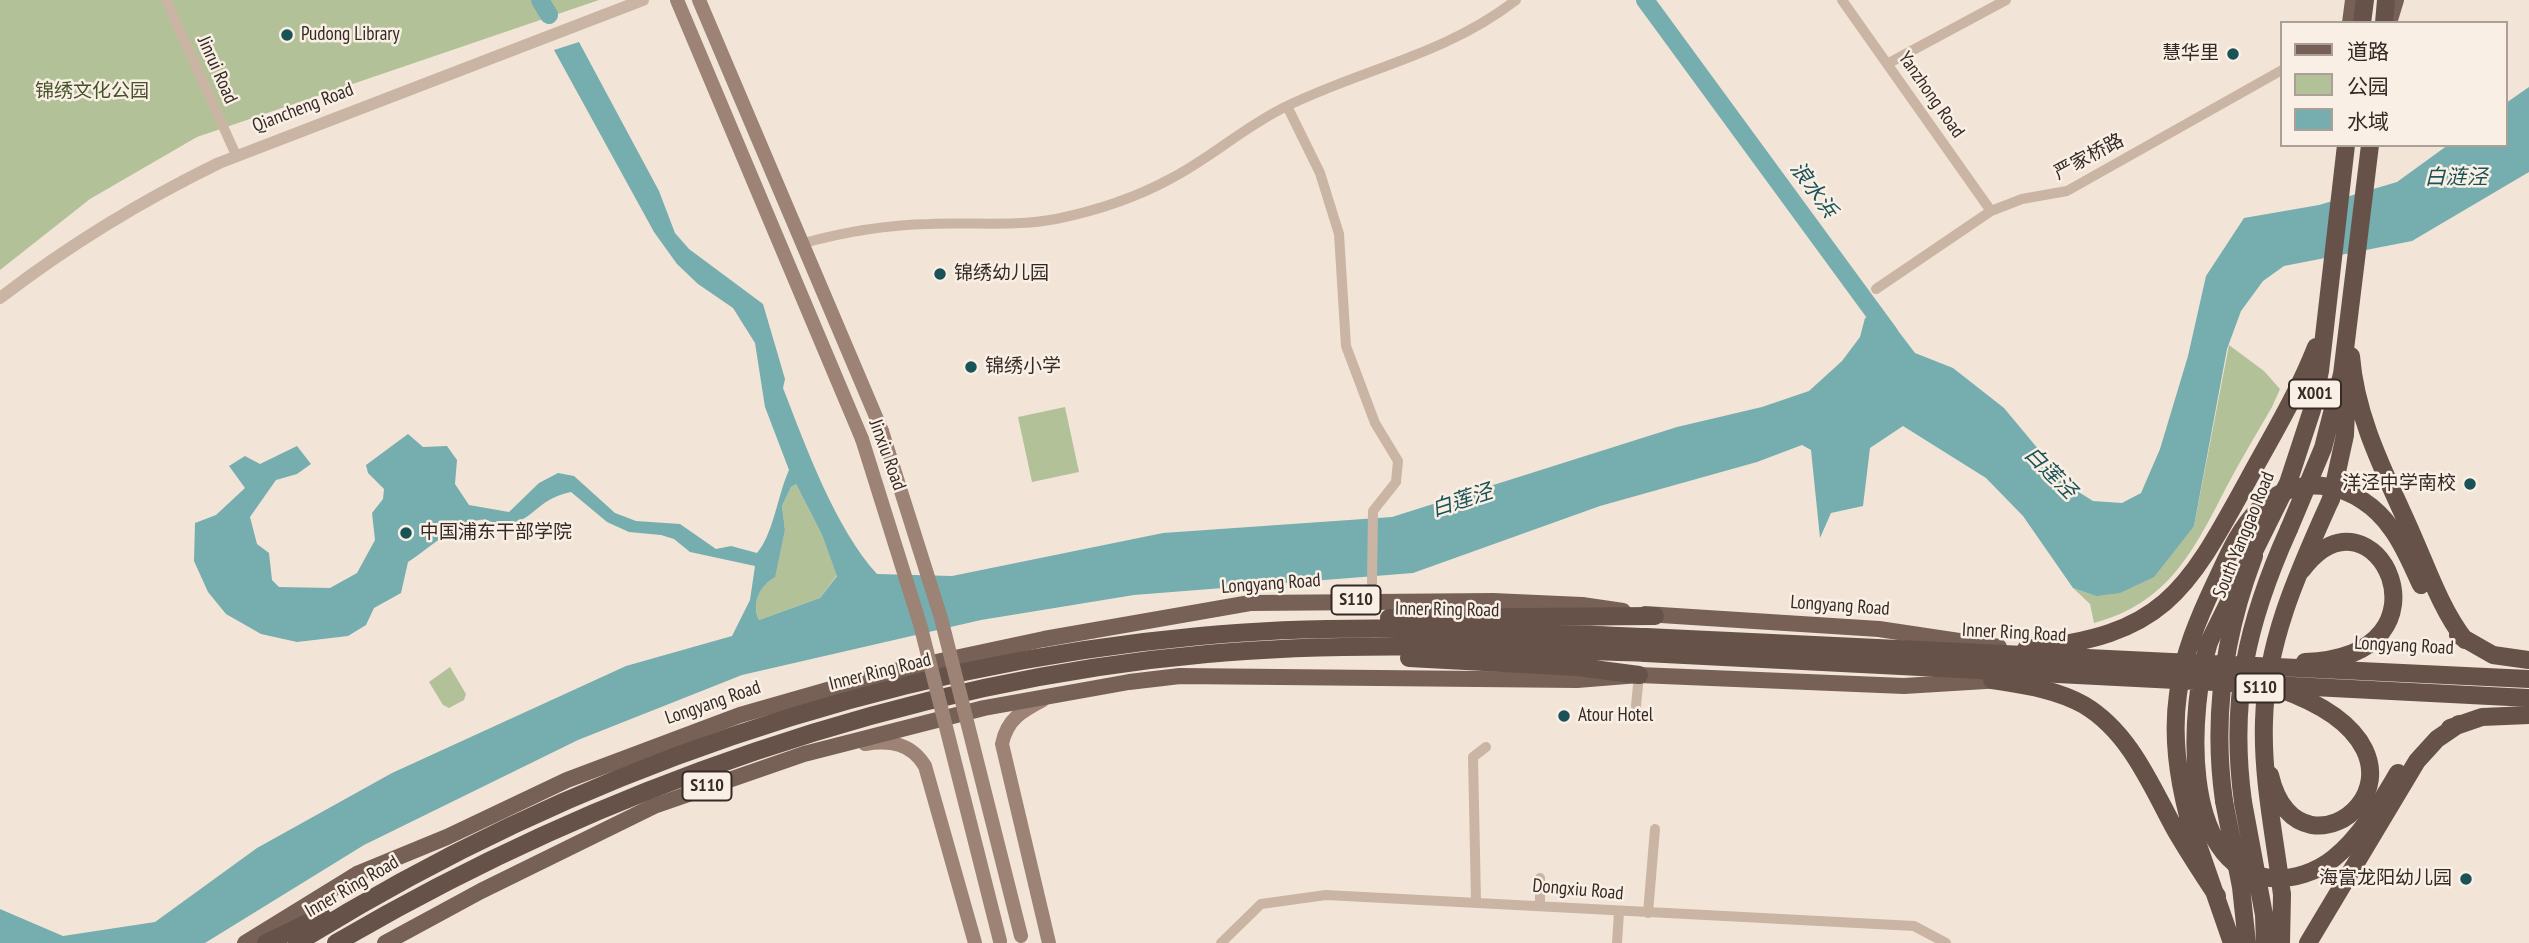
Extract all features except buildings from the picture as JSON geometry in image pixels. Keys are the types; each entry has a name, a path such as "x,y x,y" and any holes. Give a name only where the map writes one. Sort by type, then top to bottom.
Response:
{"highway":[{"path":"2362,21 2365,0"},
{"path":"2384,21 2386,0"},
{"name":"South Yanggao Road","path":"2247,943 2224,801 2218,731 2223,670 2237,608 2254,556 2293,470 2312,410 2346,147"},
{"name":"South Yanggao Road","path":"2266,943 2262,905 2243,803 2237,725 2245,655 2261,595 2314,473 2333,413 2349,316 2370,147"},
{"path":"2349,316 2357,396 2442,621 2465,640 2493,655 2529,660"},
{"path":"2281,943 2282,895 2265,755 2266,694 2274,644 2288,597 2331,499 2345,435 2349,316"},
{"path":"2026,649 2079,641 2126,628 2147,617 2184,585 2212,545 2297,392 2325,317"},
{"path":"2232,943 2188,816 2177,761 2175,729 2189,645 2206,602 2239,535 2259,509 2287,491 2325,485 2354,494 2375,509 2393,529 2426,583"},
{"path":"2288,597 2315,554 2331,545 2347,543 2376,552 2386,563 2395,588 2391,612 2376,638 2358,652 2343,659 2298,662"},
{"path":"2254,556 2219,618 2197,689 2196,764 2206,814 2221,848 2233,862 2261,877 2279,879 2315,870 2333,859 2360,831 2402,776"},
{"path":"1246,632 1393,618 1655,616"},
{"name":"Inner Ring Road","path":"298,943 424,870 506,828 627,774 745,732 845,702 1047,656 1153,641 1246,632 1403,629 2529,700"},
{"name":"Inner Ring Road","path":"336,943 476,866 582,817 740,757 905,708 1108,667 1248,651 1403,646 1645,645 2529,679"},
{"path":"1248,651 1578,667 1639,675"},
{"path":"1992,680 2066,697 2084,706 2113,728 2138,762 2217,896"},
{"path":"2265,755 2279,804 2290,815 2305,823 2335,824 2357,810 2368,791 2369,767 2360,739 2349,726 2323,707 2280,689"},
{"path":"2308,943 2419,747 2432,737 2459,724 2497,715 2529,715"},
{"path":"357,943 582,817"},
{"path":"266,943 424,870"}],"main road":[{"name":"Jinxiu Road","path":"677,0 862,439 920,624 1000,942"},
{"name":"Jinxiu Road","path":"699,0 882,431 941,618 1021,939"},
{"path":"2350,21 2353,0"},
{"path":"2390,21 2396,0"},
{"name":"Longyang Road","path":"244,943 357,874 446,837 568,780 740,715 894,671 1032,642 1250,603 1403,600 1582,605 1655,616 1850,626 2026,649 2529,673"},
{"name":"S110","path":"385,943 641,811 781,761 909,725 1054,694 1180,676 1577,680 1639,675 1878,686 2071,679 2529,700"},
{"path":"1049,943 1002,744 1008,725 1014,717 1054,694"},
{"path":"781,761 883,742 903,746 914,752 928,774 975,943"}],"street":[{"name":"Jinrui Road","path":"166,0 236,155"},
{"name":"Qiancheng Road","path":"0,298 122,214 236,155 643,0"},
{"path":"804,243 846,233 928,224 1002,225 1054,219 1115,203 1171,179 1287,106 1431,50 1496,16 1516,0"},
{"name":"Yanzhong Road","path":"1842,0 1991,211"},
{"path":"1887,64 1970,22 2006,0"},
{"name":"严家桥路","path":"1876,289 1991,211 2022,199 2067,191 2280,71"},
{"path":"1287,106 1320,173 1339,234 1346,346 1375,423 1398,461 1396,482 1373,511 1372,583"},
{"path":"1636,706 1639,675"},
{"path":"1476,901 1473,757 1486,747"},
{"path":"1648,913 1655,829"},
{"path":"1540,878 1540,904"},
{"name":"Dongxiu Road","path":"1221,943 1261,904 1326,895 1540,904 1619,912 1914,926 1946,943"},
{"path":"1617,943 1619,912"}],"green space":[{"name":"锦绣文化公园","path":"0,0 599,0 197,137 90,199 0,270"},
{"path":"2229,345 2264,371 2280,389 2272,407 2203,532 2176,571 2142,602 2120,614 2094,623 2090,604 2073,588 2096,596 2194,526"},
{"path":"1065,407 1079,472 1032,482 1018,417"},
{"path":"796,484 822,535 837,575 820,598 759,620 756,607 758,596 774,577 785,530 782,506 791,487"},
{"path":"450,667 466,694 464,700 449,708 443,705 429,682"}],"water":[{"path":"579,42 659,191 675,233 689,249 763,304 785,379 783,388 812,461 848,534 877,574 952,576 1163,533 1392,517 1677,427 1762,407 1809,391 1842,361 1860,337 1865,318 1883,311 1915,353 1953,368 2004,408 2069,486 2093,501 2122,503 2141,493 2160,449 2188,356 2206,276 2244,218 2319,205 2397,182 2445,147 2508,147 2508,102 2529,87 2529,172 2412,241 2284,266 2263,281 2241,311 2227,349 2194,526 2154,577 2120,593 2096,596 2073,588 2023,516 1986,478 1903,426 1870,448 1863,506 1831,513 1820,538 1811,450 1802,445 1757,462 1600,506 1413,573 1134,595 981,620 742,675 578,740 364,845 205,943 0,943 0,909 63,936 155,922 257,848 392,773 626,666 732,636 750,600 755,566 690,552 674,539 661,535 629,532 607,522 571,492 553,498 528,516 509,525 479,520 451,532 408,562 401,593 374,608 366,625 348,636 297,642 261,634 226,614 208,592 194,561 195,523 216,515 245,488 229,466 245,456 260,464 297,446 311,464 297,474 276,480 250,517 257,544 269,553 272,580 279,587 330,588 357,573 375,540 372,513 383,499 384,489 368,473 366,465 408,434 423,447 447,446 457,460 455,484 469,505 509,512 539,483 558,473 574,476 615,513 636,521 680,524 716,549 731,546 757,553 767,536 789,470 765,407 755,343 733,308 698,284 677,264 654,232 554,50","holes":["796,484 822,535 837,576 820,598 759,620 756,607 758,596 765,585 775,577 785,530 782,506 791,487"]}],"waterway":[{"path":"540,0 549,15"},
{"name":"浪水浜","path":"1645,0 1889,333"}],"place":[{"name":"Pudong Library","path":"287,35"},
{"name":"慧华里","path":"2233,54"},
{"name":"锦绣幼儿园","path":"940,274"},
{"name":"锦绣小学","path":"971,367"},
{"name":"洋泾中学南校","path":"2470,484"},
{"name":"中国浦东干部学院","path":"406,533"},
{"name":"Atour Hotel","path":"1564,716"},
{"name":"海富龙阳幼儿园","path":"2466,879"}],"water label":[{"name":"白涟泾","path":"2456,178"},
{"name":"白莲泾","path":"2050,473"},
{"name":"白莲泾","path":"1462,501"}]}
